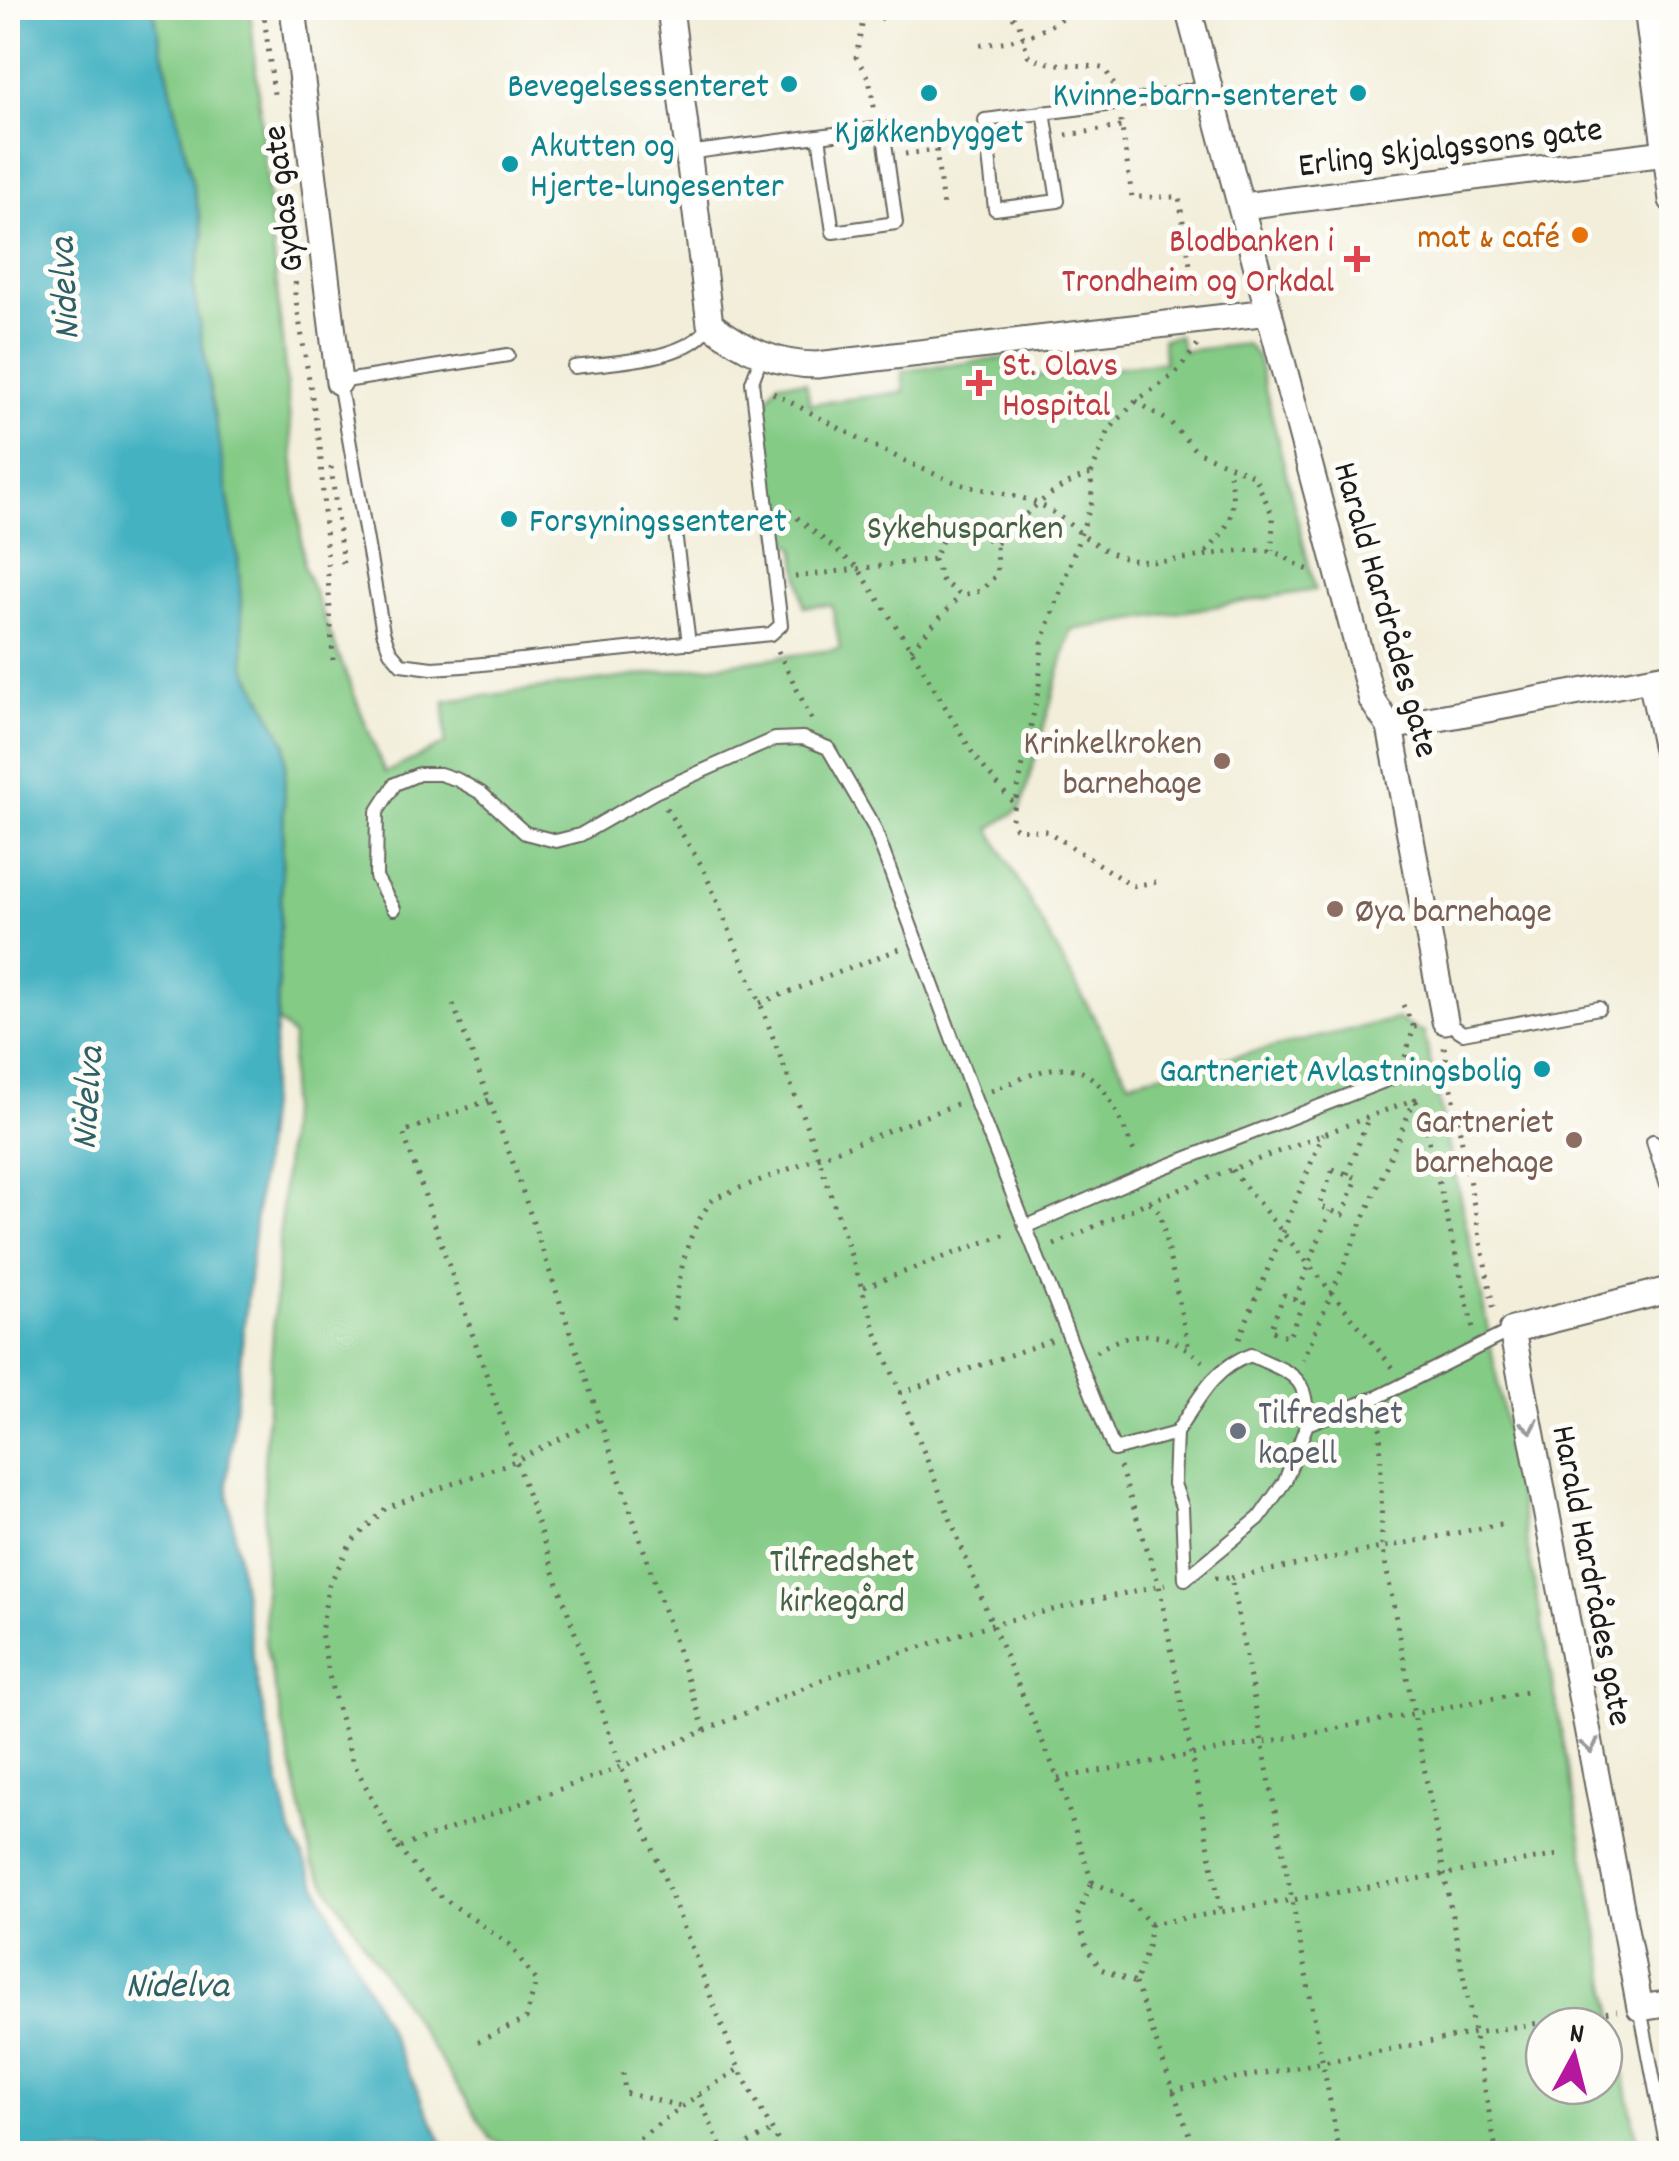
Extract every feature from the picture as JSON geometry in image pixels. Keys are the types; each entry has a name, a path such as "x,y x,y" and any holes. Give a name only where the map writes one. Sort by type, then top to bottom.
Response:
{"street":[{"name":"Gydas gate","path":"293,8 339,382"},
{"path":"670,8 710,324 733,342 788,365 817,365 1269,312"},
{"name":"Harald Hardrådes gate","path":"1188,8 1372,700 1390,727 1446,1021"},
{"path":"1647,8 1672,200"},
{"name":"Erling Skjalgssons gate","path":"1243,206 1666,153"},
{"path":"1390,727 1661,678 1672,777"},
{"path":"1512,1330 1672,1289"},
{"name":"Harald Hardrådes gate","path":"1512,1330 1640,2008"},
{"path":"1640,2008 1672,2003"}],"lane":[{"path":"1044,112 1058,201 995,210 985,120 1044,112 1118,103 1210,85"},
{"path":"688,152 883,128 896,223 833,232 820,136"},
{"path":"574,368 666,354 704,337 710,324"},
{"path":"508,355 339,382 383,632 390,651 401,664 463,666 772,634 781,626 752,382 762,354"},
{"path":"675,532 689,643"},
{"path":"394,909 376,878 378,812 395,784 418,774 440,774 481,793 525,833 556,841 580,835 655,792 774,739 803,738 828,748 874,827 974,1097 1114,1450 1176,1433"},
{"path":"1446,1021 1463,1032 1599,1008"},
{"path":"1025,1227 1139,1177 1405,1073"},
{"path":"1653,1141 1672,1201"},
{"path":"1307,1424 1380,1396 1512,1330"},
{"path":"1250,1355 1296,1377 1307,1398 1307,1424 1285,1482 1260,1518 1185,1580 1182,1507 1174,1484 1176,1433 1216,1374 1250,1355"},
{"path":"1640,2008 1668,2154"}],"path":[{"path":"850,8 864,16 890,18 910,8"},
{"path":"1006,8 1018,24 1028,55 1049,64 1075,62 1105,69 1110,74 1132,197 1179,197 1195,299"},
{"path":"980,44 1022,38 1044,30 1073,8"},
{"path":"864,16 856,57 870,79 875,113 883,128"},
{"path":"1048,138 1122,127"},
{"path":"887,156 988,143"},
{"path":"936,150 943,207"},
{"path":"296,254 296,296 320,444 333,660"},
{"path":"1156,882 1132,886 1046,832 1017,829 1011,823 1039,687 1042,642 1092,502 1091,474 1109,430 1136,400 1175,374 1202,341"},
{"path":"752,382 884,451 955,482 1036,503 1099,550 1128,559 1177,560 1206,552 1272,551 1298,567 1318,572"},
{"path":"1136,400 1170,422 1196,451 1254,476 1273,516 1272,551"},
{"path":"1206,552 1232,519 1234,494 1227,466"},
{"path":"912,650 961,595 981,591 997,574 996,544 1036,503 1065,482 1091,474"},
{"path":"767,503 788,510 858,568 975,757 1014,804"},
{"path":"961,595 942,581 934,559 944,536 957,531 978,533 996,544"},
{"path":"777,579 934,559"},
{"path":"772,634 802,703 828,748"},
{"path":"655,792 703,868 760,1003 819,1158 900,1393 1058,1778 1092,1882 1077,1918 1086,1950 1101,1969 1136,1982"},
{"path":"760,1003 916,943"},
{"path":"453,1004 705,1731"},
{"path":"1403,1004 1414,1027 1405,1050 1405,1073 1423,1116 1478,1347"},
{"path":"1414,1027 1446,1021 1444,1044 1496,1320 1512,1330"},
{"path":"673,1320 686,1249 696,1220 714,1198 1052,1069 1081,1070 1104,1088 1150,1202 1160,1213 1189,1349"},
{"path":"1035,1253 1150,1202 1415,1098"},
{"path":"1296,1377 1415,1098"},
{"path":"489,1100 403,1132 621,1767 738,2069 785,2154"},
{"path":"1346,1174 1369,1116"},
{"path":"1236,1360 1237,1344 1323,1134"},
{"path":"1334,1169 1346,1174 1357,1178 1343,1215 1319,1206 1334,1169"},
{"path":"1232,1170 1406,1384"},
{"path":"1295,1300 1330,1210"},
{"path":"864,1287 1025,1227"},
{"path":"1284,1295 1295,1300 1302,1303 1288,1337 1270,1330 1284,1295"},
{"path":"1081,1363 1113,1341 1134,1334 1165,1337 1189,1349 1216,1374"},
{"path":"900,1393 1068,1335"},
{"path":"1380,1396 1382,1545 1497,2154"},
{"path":"473,2044 526,2019 536,1981 510,1946 436,1894 398,1848 352,1760 331,1685 321,1633 328,1587 351,1544 386,1508 516,1461 598,1420"},
{"path":"1114,1450 1159,1585 1221,1912"},
{"path":"398,1848 621,1767 833,1676 992,1624 1159,1585 1232,1578 1506,1522"},
{"path":"1232,1578 1340,2154"},
{"path":"1058,1778 1526,1692"},
{"path":"1150,1924 1559,1855"},
{"path":"1092,1882 1128,1898 1150,1924 1148,1947 1136,1982 1196,2154"},
{"path":"1172,2091 1474,2033 1640,2008"},
{"path":"631,2154 630,2145 738,2069"},
{"path":"623,2073 625,2093 682,2107"},
{"path":"698,2094 727,2154 772,2130"}],"green space":[{"name":"Tilfredshet kirkegård","path":"153,8 250,8 304,567 385,773 445,744 445,701 840,649 832,605 804,607 795,547 777,535 761,409 778,382 806,382 810,404 904,392 902,371 1022,356 1026,377 1165,362 1162,339 1179,336 1183,351 1246,344 1257,356 1315,590 1071,630 1021,808 990,829 1129,1081 1396,1019 1424,1033 1482,1298 1612,2006 1524,2006 1524,2106 1624,2106 1624,2071 1639,2153 522,2154 491,2139 313,1864 265,1643 264,1464 293,1037 277,1021 286,744 245,665 238,558 193,286 204,235"}],"water":[{"name":"Nidelva","path":"8,8 153,8 204,235 193,286 238,558 245,665 286,744 277,1021 227,1483 256,1677 291,1832 448,2153 8,2153"}],"place":[{"name":"Bevegelsessenteret","path":"789,84"},
{"name":"Kjøkkenbygget","path":"929,93"},
{"name":"Kvinne-barn-senteret","path":"1358,93"},
{"name":"Akutten og Hjerte-lungesenter","path":"510,164"},
{"name":"mat & café","path":"1580,235"},
{"name":"Blodbanken i Trondheim og Orkdal","path":"1357,259"},
{"name":"St. Olavs Hospital","path":"979,383"},
{"name":"Forsyningssenteret","path":"509,519"},
{"name":"Krinkelkroken barnehage","path":"1222,761"},
{"name":"Øya barnehage","path":"1335,909"},
{"name":"Gartneriet Avlastningsbolig","path":"1542,1069"},
{"name":"Gartneriet barnehage","path":"1574,1140"},
{"name":"Tilfredshet kapell","path":"1238,1431"}],"park label":[{"name":"Sykehusparken","path":"965,526"}]}
